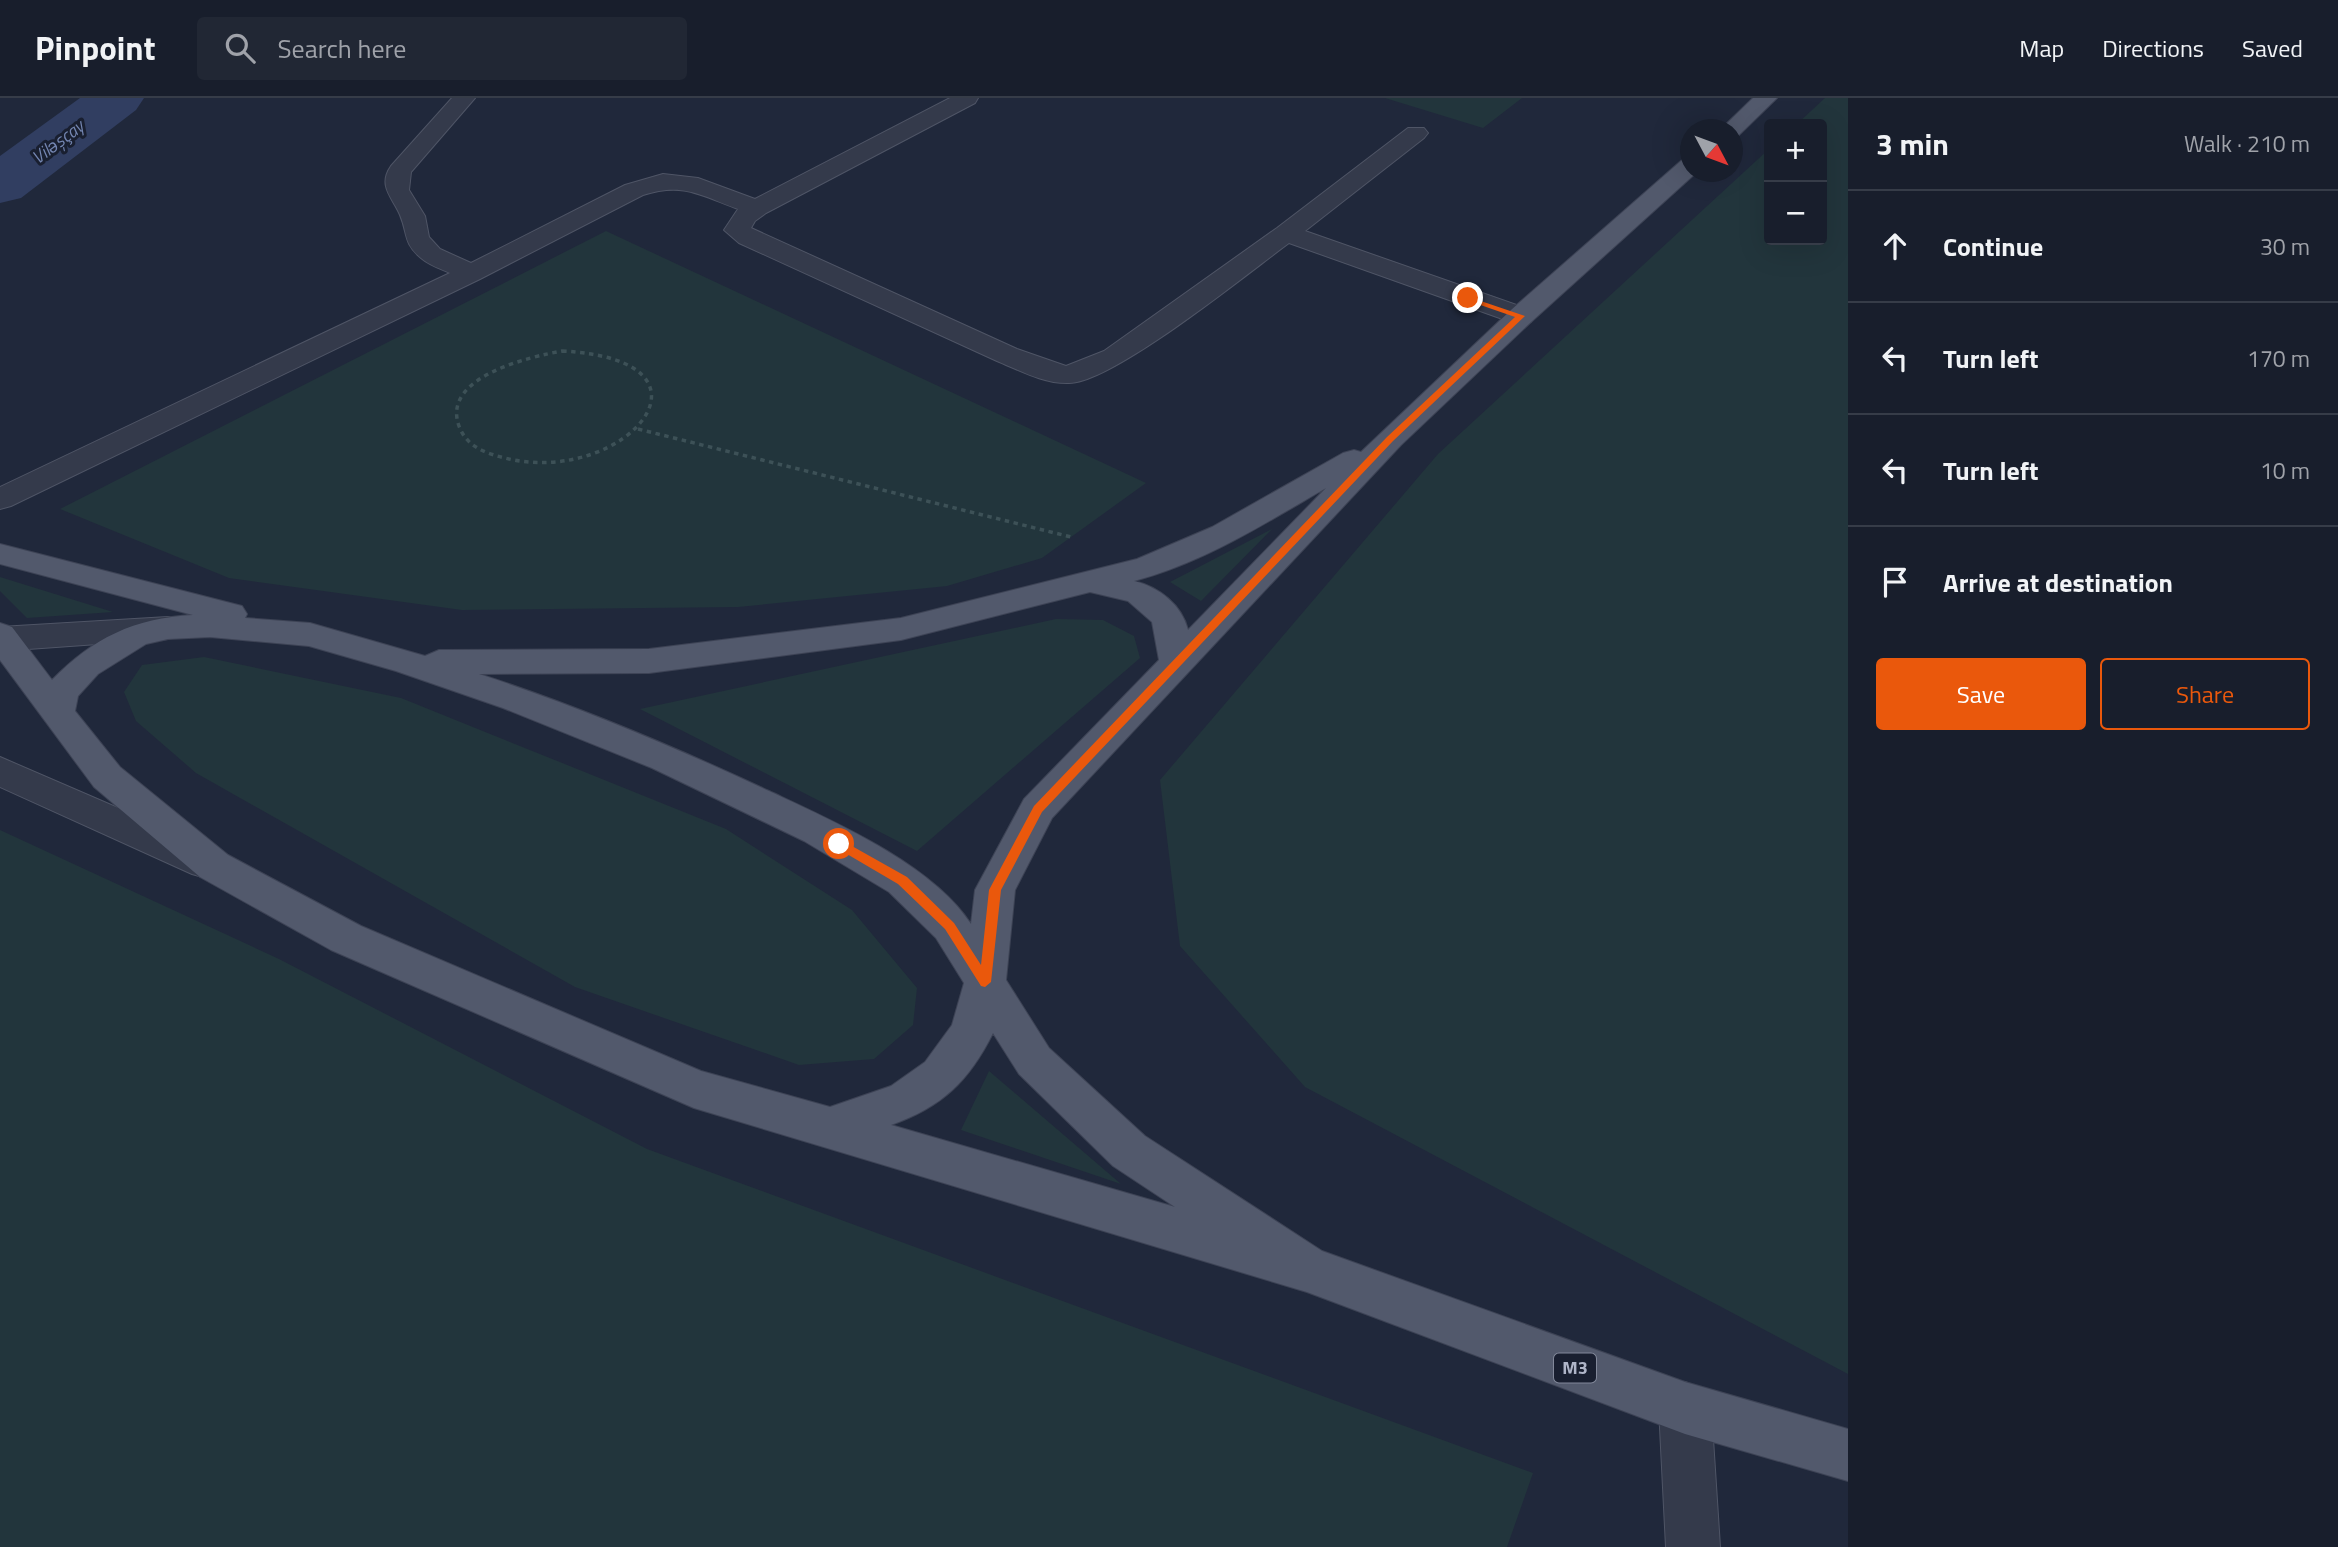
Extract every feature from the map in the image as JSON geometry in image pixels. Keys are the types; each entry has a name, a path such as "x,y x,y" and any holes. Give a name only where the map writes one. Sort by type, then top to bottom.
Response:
{"main road":[{"path":"1743,119 1766,98"},
{"path":"830,1127 906,1100 941,1075 972,1032 985,982 995,890 1038,809 1178,665 1390,439 1521,316 1680,175"},
{"path":"408,663 649,661 901,629 1147,567 1223,534 1390,439"},
{"path":"0,554 310,635 408,663 516,699 664,758 818,831 903,881 950,926 1034,1061 1129,1151 1307,1269"},
{"path":"1090,582 1139,593 1168,617 1178,665"},
{"path":"57,713 61,692 86,666 136,635 168,628 210,626 310,635"},
{"path":"1,637 107,777 214,866 346,938 694,1089 1307,1269"},
{"name":"M3","path":"1307,1269 1685,1408 1848,1455"}],"street":[{"path":"464,98 399,171 397,190 413,216 417,239 431,254 471,273"},
{"path":"967,98 757,208 739,224 737,230 748,238 1007,355 1044,370 1069,375 1114,357 1286,233 1416,133"},
{"path":"0,499 471,273 634,190 663,181 690,183 757,208"},
{"path":"1286,233 1521,316"},
{"path":"1,637 168,628"},
{"path":"0,771 214,866"},
{"path":"1685,1408 1693,1547"}],"path":[{"path":"638,429 651,410 653,390 642,373 621,360 594,353 562,351 499,367 474,382 459,400 455,420 464,438 483,452 513,461 547,463 583,457 614,445 638,429 1070,537"}],"shaded area":[{"path":"1385,98 1522,98 1483,128"},
{"path":"1825,98 1848,98 1848,1374 1305,1087 1180,946 1160,780 1438,454 1733,182 1743,182 1743,173 1764,154 1764,245 1827,245 1827,119 1802,119"},
{"path":"606,231 1146,483 1042,558 947,586 738,607 462,610 229,578 60,509"},
{"path":"1272,529 1201,601 1170,582"},
{"path":"0,577 113,612 27,618 0,591"},
{"path":"1056,619 1103,620 1134,636 1140,658 917,851 640,709"},
{"path":"204,657 401,698 726,829 852,910 917,988 913,1025 874,1059 799,1065 575,987 196,773 136,721 124,692 142,665"},
{"path":"0,830 279,959 647,1149 1533,1473 1507,1547 0,1547"},
{"path":"989,1071 1121,1184 961,1130"}],"waterway":[{"name":"Viləşçay","path":"0,185 116,98"}],"route":[{"path":"839,844 903,881 950,926 985,982 995,890 1038,809 1178,665 1390,439 1521,316 1468,298"}]}
